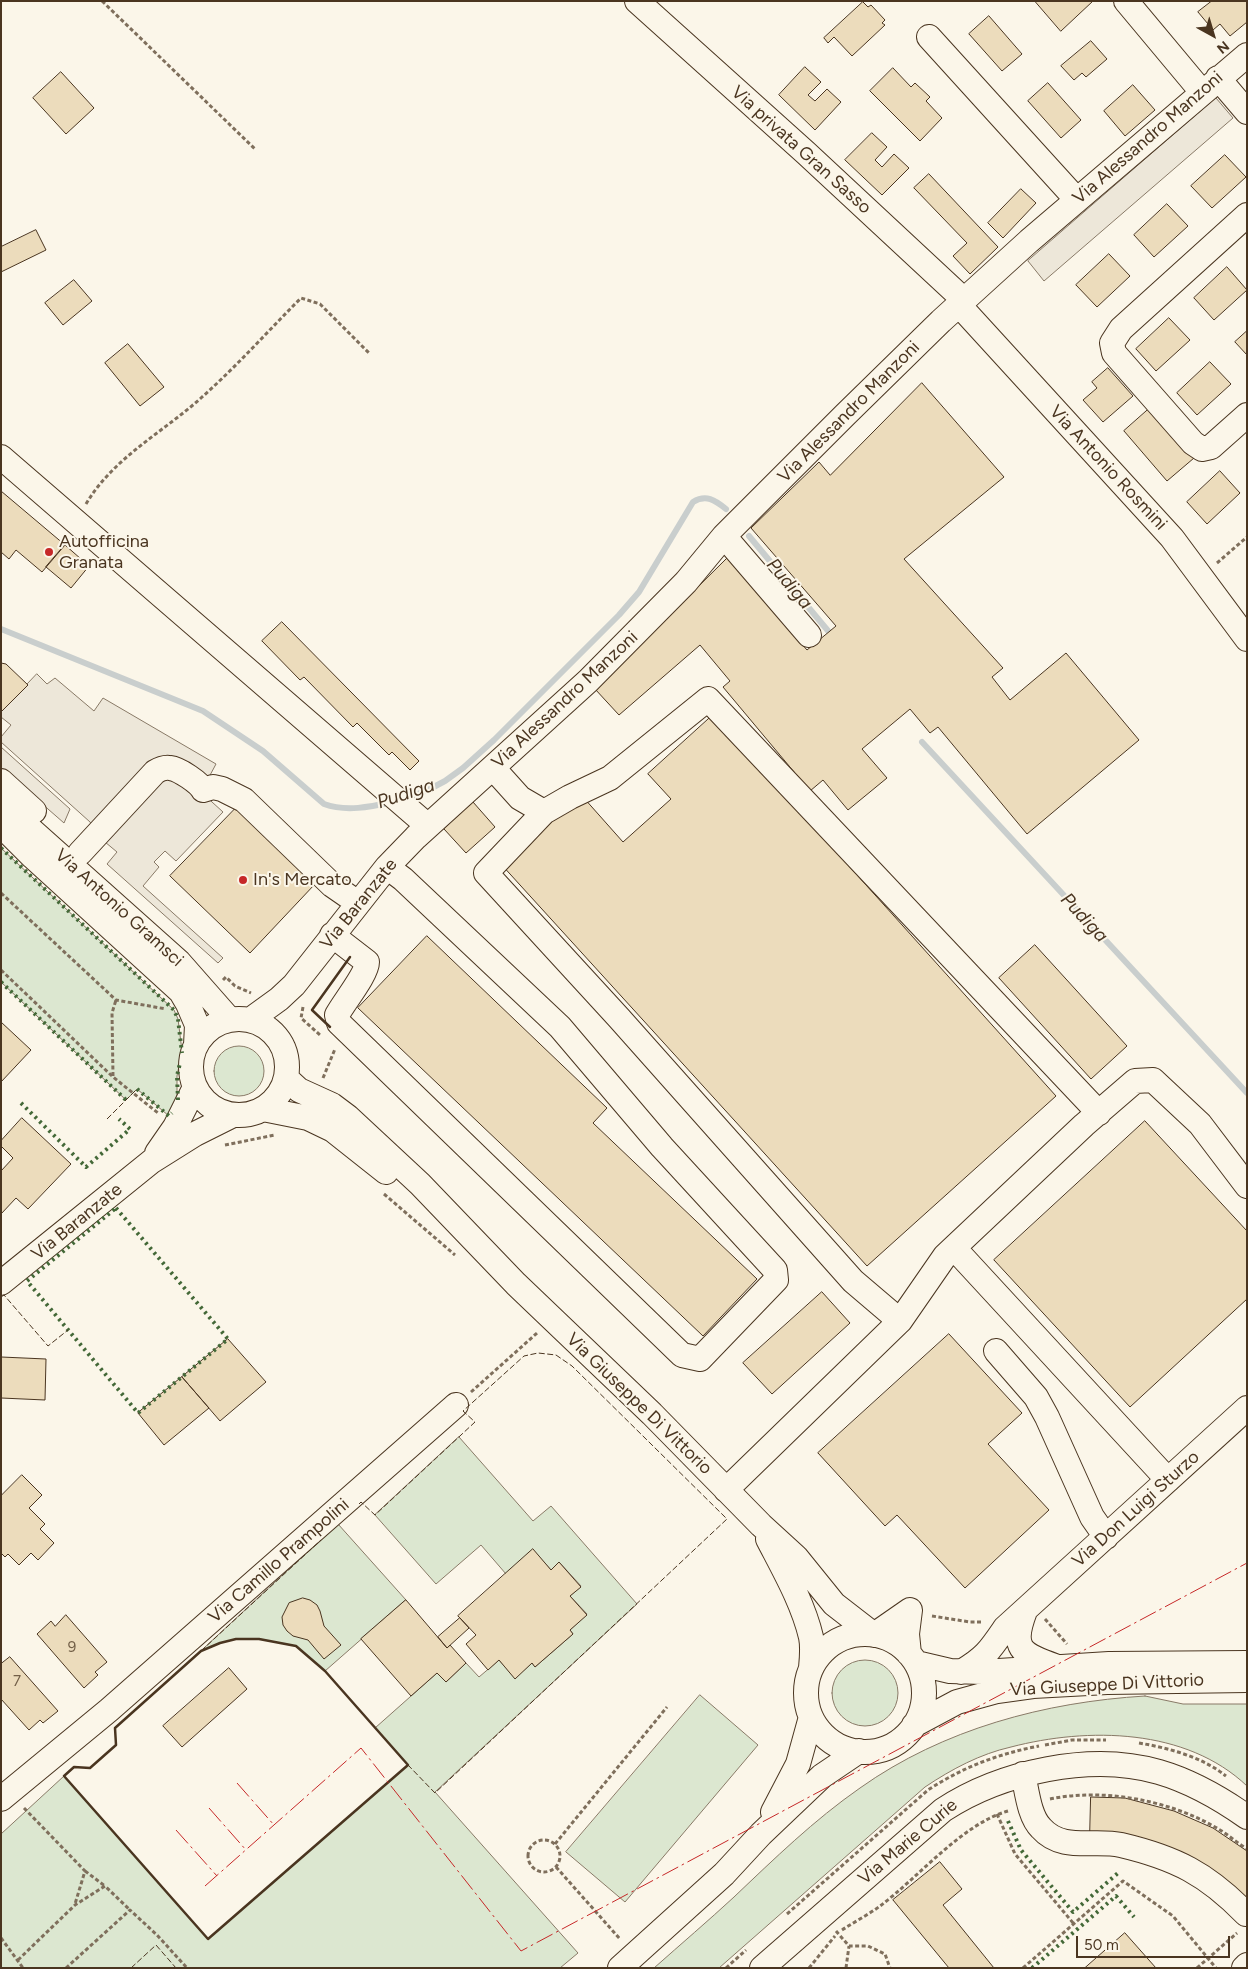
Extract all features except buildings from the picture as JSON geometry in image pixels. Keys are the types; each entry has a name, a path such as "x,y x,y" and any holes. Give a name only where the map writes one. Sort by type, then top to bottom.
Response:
{"street":[{"name":"Via privata Gran Sasso","path":"637,1 806,153 961,303"},
{"path":"1126,1 1210,85 1247,112"},
{"path":"930,37 1077,200"},
{"name":"Via Alessandro Manzoni","path":"471,788 588,681 643,627 686,582 724,536 961,303 1077,200 1247,55"},
{"path":"1247,214 1121,329 1112,343 1114,353 1193,443 1202,449 1211,447 1247,415"},
{"name":"Via Antonio Rosmini","path":"961,303 1172,538 1247,639"},
{"path":"1,457 413,814"},
{"path":"724,536 809,635"},
{"path":"900,1322 853,1281 619,1018 486,873 544,812 610,778 708,699 1099,1113"},
{"path":"80,853 156,772 162,768 172,768 198,783 203,790 213,787 222,789 244,800 332,885 358,903"},
{"path":"493,768 520,798 544,812"},
{"path":"1,780 186,949 191,960 192,974"},
{"name":"Via Baranzate","path":"240,1020 279,999 294,984 388,867 413,814 471,788"},
{"name":"Via Antonio Gramsci","path":"1,803 192,974 206,994 240,1020"},
{"name":"Via Antonio Gramsci","path":"1,824 33,857 181,992 197,1025 196,1046"},
{"path":"332,935 367,962 367,969 337,1015 339,1022 682,1355 700,1359 776,1280 775,1270 662,1147 560,1027 388,867"},
{"name":"Via Baranzate","path":"279,1039 285,1009 294,984"},
{"path":"240,1020 261,1024 279,1039 285,1051 287,1064 286,1078 274,1101 263,1109 253,1113 233,1115 217,1110 204,1100 195,1086 191,1073 192,1059 196,1046 204,1033 216,1025 240,1020"},
{"name":"Via Giuseppe Di Vittorio","path":"286,1078 299,1090 332,1105 348,1116 420,1184 516,1284 540,1326 652,1414 726,1490 796,1557 834,1604 874,1635"},
{"path":"726,1490 900,1322 945,1256 1135,1081 1153,1080 1200,1124 1247,1186"},
{"name":"Via Baranzate","path":"152,1161 175,1128 195,1086"},
{"name":"Via Giuseppe Di Vittorio","path":"263,1109 308,1118 332,1130 373,1160 516,1284"},
{"name":"Via Baranzate","path":"1,1283 152,1161 195,1134 233,1115"},
{"path":"954,1248 1168,1480"},
{"path":"996,1351 1036,1397 1048,1418 1092,1517 1106,1537"},
{"name":"Via Camillo Prampolini","path":"10,1800 109,1710 456,1405"},
{"name":"Via Don Luigi Sturzo","path":"961,1672 982,1659 996,1643 1005,1628 1247,1408"},
{"name":"Via Giuseppe Di Vittorio","path":"761,1524 786,1573 805,1619 811,1638 811,1668"},
{"path":"874,1635 913,1606"},
{"path":"912,1659 892,1641 874,1635 855,1635 837,1641 827,1648 811,1668 806,1693 811,1717 826,1737 836,1744 860,1752 885,1748 896,1742 914,1725 920,1713 924,1688 912,1659 907,1634 913,1606"},
{"path":"1025,1611 1018,1634 1020,1645 1032,1658 1058,1667"},
{"name":"Via Giuseppe Di Vittorio","path":"912,1659 961,1672 1109,1664 1247,1663"},
{"name":"Via Giuseppe Di Vittorio","path":"914,1725 957,1702 997,1691 1033,1686 1107,1682 1247,1680"},
{"path":"761,1834 798,1764 811,1717"},
{"path":"627,1961 724,1874 761,1834 822,1776 860,1752"},
{"name":"Via Marie Curie","path":"762,1968 943,1810 962,1797 993,1783 1023,1774 1074,1765 1101,1764 1158,1771 1205,1790 1247,1817"},
{"path":"1023,1774 1037,1823 1042,1829 1058,1840 1069,1843 1118,1844 1158,1855 1190,1868 1226,1893 1243,1922"},
{"path":"1244,1968 1247,1965"}],"path":[{"path":"102,1 256,150"},
{"path":"75,521 94,490 133,450 200,398 301,298 320,304 370,354"},
{"path":"1201,578 1247,537"},
{"path":"1,893 116,1000 174,1010"},
{"path":"1,970 113,1076 162,1116"},
{"path":"113,1076 112,1013 116,1000"},
{"path":"217,1146 277,1134"},
{"path":"377,1187 458,1258"},
{"path":"456,1405 540,1326"},
{"path":"913,1606 922,1615 970,1622 984,1622"},
{"path":"555,1844 667,1707"},
{"path":"809,1968 838,1933 879,1907 970,1830 998,1814 1052,1798 1088,1794 1124,1796 1174,1809 1215,1826 1247,1849"},
{"path":"10,1800 84,1871 105,1886 157,1934 187,1968"},
{"path":"998,1814 1015,1854 1074,1924"},
{"path":"543,1840 555,1844 560,1855 556,1867 544,1872 537,1870 529,1859 529,1852 532,1846 543,1840"},
{"path":"556,1867 627,1961"},
{"path":"75,1905 84,1871"},
{"path":"1023,1968 1123,1882 1173,1916 1216,1968"},
{"path":"18,1960 75,1905 105,1886"},
{"path":"66,1968 130,1910"},
{"path":"822,1915 849,1946 846,1968"},
{"path":"1197,1968 1243,1922"},
{"path":"1,1938 23,1968"},
{"path":"849,1946 868,1946 884,1954 890,1968"}],"green space":[{"path":"1,848 174,1010 178,1019 182,1051 177,1076 177,1103 169,1116 137,1089 126,1100 1,982"},
{"path":"239,1046 253,1050 260,1057 264,1071 260,1085 253,1092 239,1096 225,1092 218,1085 214,1071 218,1057 225,1050"},
{"path":"459,1437 533,1521 551,1506 637,1604 435,1792 578,1953 560,1968 1,1968 1,1834 64,1776 208,1939 408,1765 375,1728 437,1673 446,1682 466,1663 479,1677 499,1660 515,1678 532,1663 535,1667 573,1634 570,1630 587,1614 570,1596 581,1586 559,1562 551,1570 533,1550 506,1574 481,1545 436,1584 375,1515"},
{"path":"338,1524 406,1600 325,1671 296,1646 259,1639 236,1639 201,1651"},
{"path":"871,1660 889,1669 896,1680 898,1693 896,1706 889,1717 878,1724 859,1726 841,1717 834,1706 832,1687 841,1669 852,1662"},
{"path":"700,1695 758,1745 625,1902 566,1852"},
{"path":"1145,1696 1183,1704 1247,1704 1247,1786 1223,1767 1195,1753 1166,1743 1135,1737 1072,1736 1000,1750 966,1763 925,1787 719,1968 654,1968 810,1827 843,1800 892,1767 925,1750 996,1722 1070,1705 1107,1699"}],"shaded area":[{"path":"1216,98 1233,118 1044,281 1028,261"},
{"path":"37,674 47,684 55,678 94,711 103,698 216,764 201,792 223,812 176,861 165,851 154,862 159,867 143,886 223,958 218,963 107,864 117,852 105,842 90,822 1,742 1,737 11,725 1,717 1,712"},
{"path":"1,747 70,809 64,823 1,768"}],"waterway":[{"name":"Pudiga","path":"404,799 428,790 463,768 494,740 619,615 639,592 693,502 706,498 726,509"},
{"name":"Pudiga","path":"749,536 829,632"},
{"name":"Pudiga","path":"1,629 203,711 263,751 324,804 349,808 392,802"},
{"name":"Pudiga","path":"922,742 1247,1093"}],"hedge":[{"path":"1,848 174,1010 178,1019 182,1053"},
{"path":"1,982 126,1100"},
{"path":"178,1100 177,1076 180,1063"},
{"path":"137,1089 169,1116 172,1113"},
{"path":"21,1103 86,1167 130,1129 119,1119"},
{"path":"116,1208 228,1339 138,1413 27,1281 116,1208"},
{"path":"1008,1821 1021,1850 1073,1912 1118,1873"},
{"path":"1032,1968 1116,1896 1134,1917"}],"fence":[{"path":"107,1119 137,1089"},
{"path":"1,1297 4,1295 48,1346 68,1330"},
{"path":"359,1504 361,1502 375,1515 475,1422 463,1411 524,1356 538,1353 556,1355 572,1366 727,1519 435,1793 408,1765"},
{"path":"201,1651 321,1540"},
{"path":"64,1776 208,1939"},
{"path":"131,1968 156,1945 176,1968"}],"wall":[{"path":"330,1027 312,1010 350,957"},
{"path":"236,1639 259,1639 296,1646 325,1671 408,1765 208,1939 64,1776 74,1767 90,1768 116,1745 115,1728 201,1651 236,1639"}],"power":[{"path":"205,1886 361,1748 521,1951 1247,1563"},
{"path":"237,1783 274,1825"},
{"path":"209,1808 246,1850"},
{"path":"176,1830 217,1876"}],"place":[{"name":"Autofficina Granata","path":"49,552"},
{"name":"In's Mercato","path":"243,880"}]}
